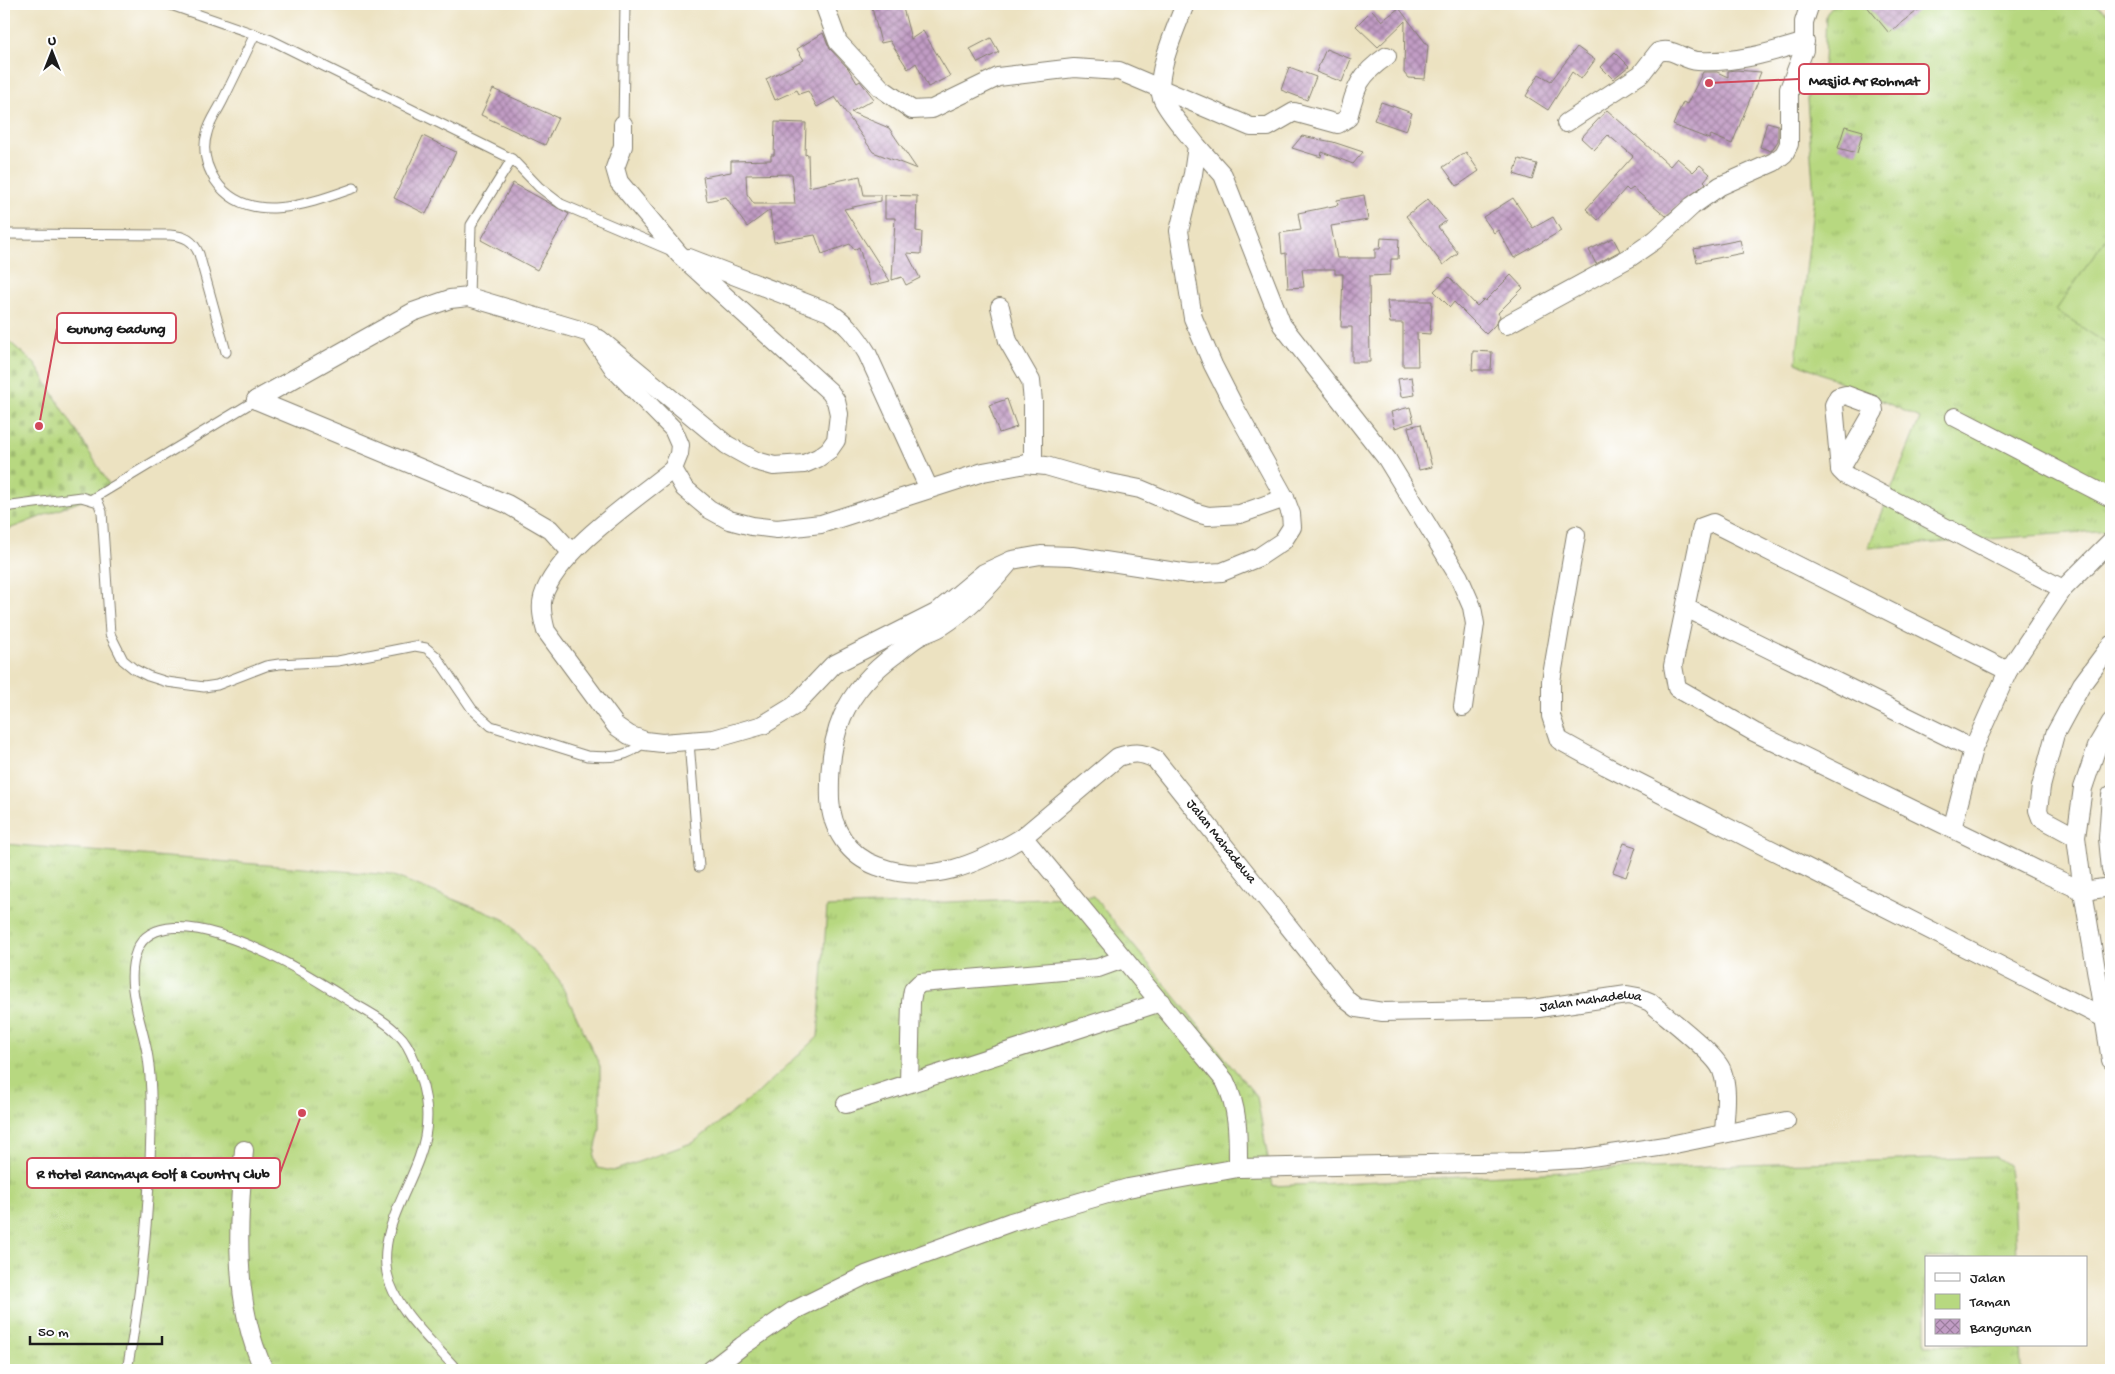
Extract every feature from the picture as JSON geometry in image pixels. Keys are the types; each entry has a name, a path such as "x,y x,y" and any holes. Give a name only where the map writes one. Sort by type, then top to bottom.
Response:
{"street":[{"path":"824,4 838,42 880,88 912,110 932,109 998,77 1074,68 1119,71 1251,128 1268,126 1294,112 1338,124 1348,118 1355,89 1361,77 1387,56"},
{"path":"1184,4 1162,71 1160,88 1162,99 1197,146 1224,175 1282,324 1387,459 1459,577 1472,607 1475,624 1463,707"},
{"path":"1506,325 1629,258 1655,240 1705,196 1734,179 1774,162 1784,154 1789,144 1789,89 1805,42 1804,22 1810,4"},
{"path":"1566,123 1641,74 1658,52 1671,50 1696,61 1734,61 1805,42"},
{"path":"256,400 413,312 450,299 469,297 590,333 617,352 654,387 741,454 774,466 788,466 811,461 829,450 836,440 839,414 836,401 830,392 679,254 618,182 615,168 623,146 623,124"},
{"path":"590,333 614,369 673,429 680,444 679,454 673,469 571,552 548,584 543,597 542,619 546,631 616,726 629,735 645,741 688,742 742,733 779,717 794,706 833,665 936,613 984,573 1012,560 1041,555 1072,556 1189,574 1222,572 1273,550 1289,534 1292,520 1285,498 1213,365 1194,318 1179,231 1194,174 1197,146"},
{"path":"679,254 822,309 845,323 857,336 867,353 929,489"},
{"path":"1000,307 1008,341 1031,381 1034,402 1034,465"},
{"path":"256,400 507,504 550,529 571,552"},
{"path":"1956,417 2111,498"},
{"path":"673,469 684,488 708,509 729,520 752,526 777,529 821,524 1005,467 1034,465 1140,489 1208,516 1240,514 1285,498"},
{"path":"1840,470 1845,475 2062,589"},
{"path":"2008,671 1714,523 1702,527 1673,666 1677,688 1754,732 2083,891 2111,887"},
{"path":"1576,535 1551,681 1551,716 1559,740 1606,766 2108,1017"},
{"path":"1952,829 1973,749 2008,671 2062,589 2111,541"},
{"name":"Jalan Mahadewa","path":"1012,560 985,592 964,610 941,627 921,635 881,664 856,690 843,713 834,739 830,763 830,804 839,834 849,848 860,858 876,866 898,872 933,874 961,868 987,859 1024,838 1118,757 1132,752 1143,753 1155,759 1348,1001 1357,1008 1383,1012 1532,1009 1616,996 1638,997 1650,1002 1713,1058 1722,1069 1726,1097 1724,1132"},
{"path":"1686,608 1973,749"},
{"path":"2076,837 2041,818 2038,810 2041,787 2055,734 2082,684 2111,645"},
{"path":"2111,722 2098,744 2083,788 2076,837 2083,891 2108,1017 2111,1060"},
{"path":"2111,795 2108,838 2111,870"},
{"path":"1024,838 1225,1081 1236,1111 1238,1168"},
{"path":"909,1083 910,1002 913,990 920,983 1098,968 1123,959"},
{"path":"846,1104 1160,1002"},
{"path":"711,1370 793,1311 866,1275 1011,1222 1128,1188 1238,1168 1524,1162 1578,1159 1665,1146 1724,1132 1786,1121"},
{"path":"244,1150 239,1245 241,1286 246,1321 264,1370"}],"lane":[{"path":"168,4 272,40 512,159 539,188 561,204 679,254"},
{"path":"623,124 625,4"},
{"path":"255,34 207,132 205,151 209,170 220,188 241,202 258,208 291,207 354,188"},
{"path":"469,297 471,224 512,159"},
{"path":"4,234 170,235 182,236 190,240 199,254 226,352"},
{"path":"92,499 256,400"},
{"path":"4,507 75,498 92,499 98,502 102,512 110,634 123,660 134,669 148,676 167,682 204,688 217,685 266,666 338,661 408,647 421,647 432,651 481,719 504,732 593,756 624,755 632,752 645,741"},
{"path":"688,742 699,868"},
{"path":"127,1370 135,1331 147,1220 152,1097 148,1058 133,988 133,966 138,948 148,935 164,928 207,930 280,958 383,1021 399,1034 411,1052 425,1088 427,1106 426,1130 420,1156 387,1234 386,1272 398,1302 457,1370"}],"green space":[{"path":"1833,4 2093,4 2111,15 2111,530 1868,548 1920,418 1796,362 1814,198 1807,99 1824,62 1826,15"},
{"path":"2111,231 2111,347 2056,310"},
{"path":"4,337 35,364 112,489 4,531"},
{"path":"4,844 391,875 506,920 559,980 600,1066 600,1129 594,1156 597,1168 613,1171 694,1142 759,1092 818,1037 827,907 1093,896 1257,1097 1273,1186 1651,1168 1996,1157 2008,1165 2013,1192 2016,1256 1925,1256 1925,1346 2021,1346 2022,1370 4,1370"}],"building":[{"path":"871,4 902,4 911,39 923,31 950,76 928,87 916,63 908,69 890,41 881,43"},
{"path":"1865,4 1926,4 1889,33"},
{"path":"1399,8 1428,46 1425,79 1408,78 1404,73 1405,21 1378,47 1356,26 1372,10 1382,21"},
{"path":"823,33 830,49 848,68 857,83 860,81 874,99 851,112 889,128 917,169 873,152 835,97 817,107 808,91 799,94 797,90 775,100 766,79 804,60 797,49"},
{"path":"991,38 999,52 978,63 970,49"},
{"path":"1577,47 1595,60 1581,79 1572,72 1548,110 1526,96 1539,74 1551,81"},
{"path":"1326,49 1351,59 1342,82 1316,72"},
{"path":"1615,52 1629,66 1613,79 1601,67"},
{"path":"1289,67 1316,77 1307,100 1281,90"},
{"path":"1728,71 1761,72 1732,144 1711,135 1709,139 1673,125 1683,102 1687,104 1703,72 1717,72 1728,77"},
{"path":"493,89 558,118 545,145 481,115"},
{"path":"1381,102 1412,113 1406,131 1374,120"},
{"path":"1607,110 1670,166 1677,158 1693,172 1700,165 1710,174 1704,181 1706,183 1666,216 1633,188 1629,191 1626,188 1598,220 1586,209 1633,156 1608,135 1594,150 1581,138"},
{"path":"775,122 806,123 805,155 808,154 809,187 860,176 864,195 881,195 881,201 844,209 890,281 870,286 859,247 854,250 850,244 822,254 815,235 774,242 770,210 747,227 726,197 707,201 703,177 731,172 731,161 771,160 771,155 774,155","holes":["792,174 795,204 754,204 747,194 746,175"]},
{"path":"1767,122 1778,125 1778,141 1771,151 1760,147"},
{"path":"1845,126 1863,131 1857,153 1838,148"},
{"path":"423,136 456,152 426,214 394,198"},
{"path":"1302,136 1333,142 1363,152 1353,164 1322,152 1321,157 1292,148"},
{"path":"1466,152 1479,171 1457,186 1443,167"},
{"path":"1519,159 1537,164 1532,180 1514,174"},
{"path":"513,183 569,214 537,270 481,240"},
{"path":"885,195 917,196 916,231 922,232 921,254 907,253 920,278 906,285 902,277 892,280 895,218 885,218"},
{"path":"1364,195 1368,220 1331,226 1337,258 1375,258 1375,249 1380,249 1381,238 1399,239 1398,259 1391,259 1390,275 1369,276 1370,362 1352,362 1352,327 1341,327 1343,274 1335,274 1335,269 1302,269 1304,287 1288,288 1286,253 1282,254 1280,233 1301,230 1298,213 1338,205 1337,200"},
{"path":"1513,198 1533,228 1553,217 1561,231 1514,258 1498,230 1494,233 1483,217"},
{"path":"1428,199 1446,221 1438,227 1458,253 1443,265 1406,216"},
{"path":"1613,238 1620,251 1596,264 1589,250"},
{"path":"1740,240 1743,253 1697,262 1694,249"},
{"path":"1511,275 1523,288 1498,313 1500,316 1495,325 1486,334 1454,302 1450,307 1434,291 1449,277 1477,306 1484,299 1485,301"},
{"path":"1387,301 1432,301 1430,334 1417,333 1418,366 1403,366 1403,323 1390,323"},
{"path":"1473,351 1492,352 1491,370 1472,370"},
{"path":"1412,377 1415,395 1401,397 1398,379"},
{"path":"1007,399 1017,427 999,433 989,405"},
{"path":"1410,407 1414,422 1395,428 1391,412"},
{"path":"1421,424 1432,467 1419,470 1408,427"},
{"path":"1624,843 1636,847 1626,877 1613,872"}],"place":[{"name":"Masjid Ar Rohmat","path":"1709,83"},
{"name":"Gunung Gadung","path":"39,426"},
{"name":"R Hotel Rancmaya Golf & Country Club","path":"302,1113"}]}
